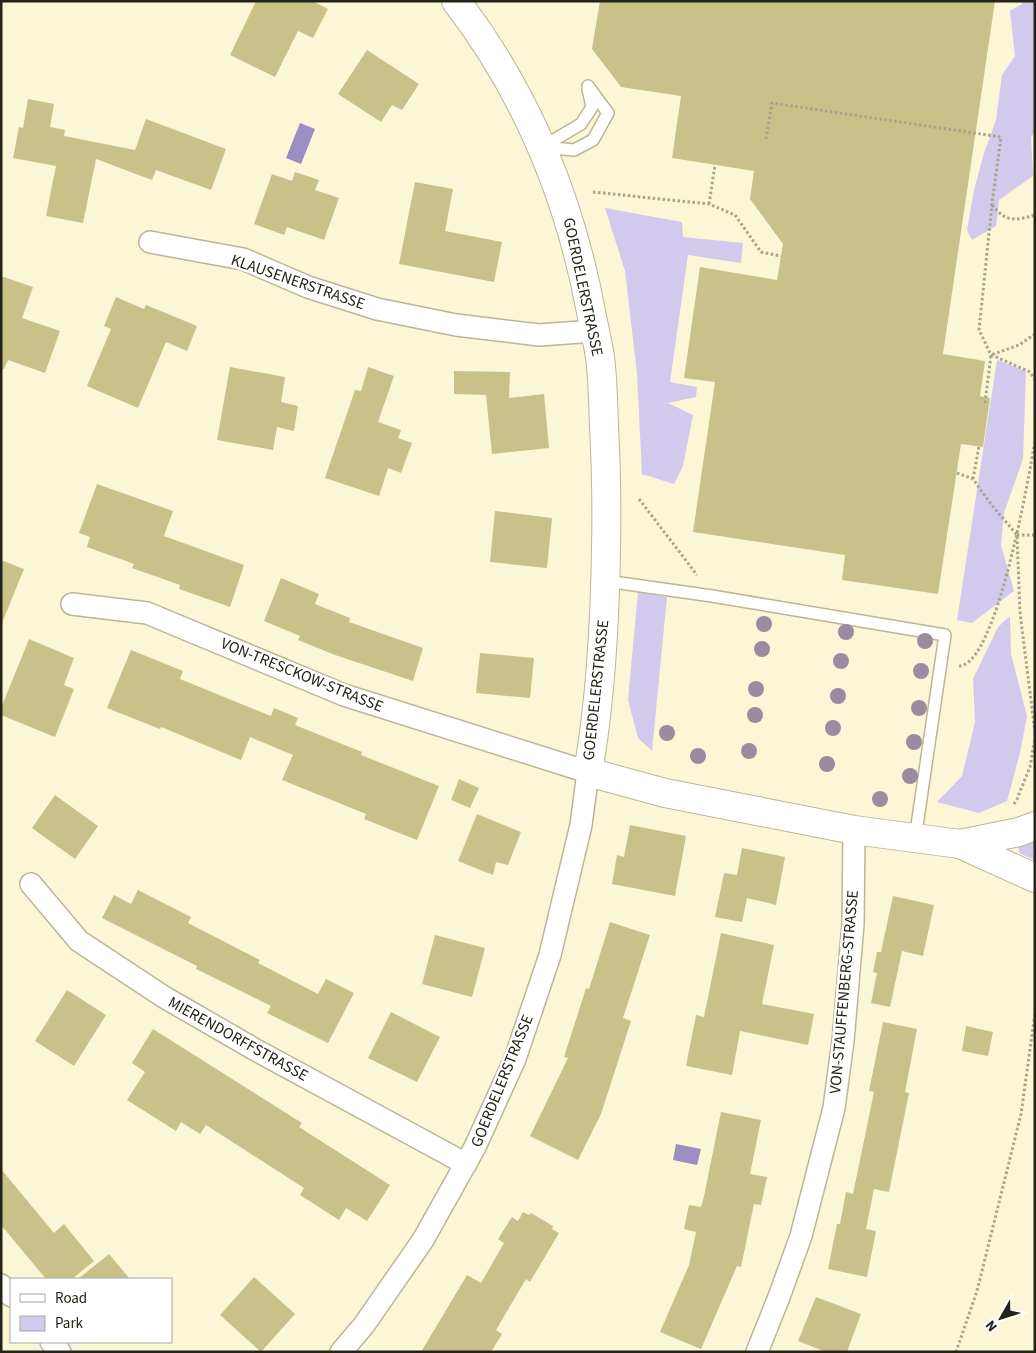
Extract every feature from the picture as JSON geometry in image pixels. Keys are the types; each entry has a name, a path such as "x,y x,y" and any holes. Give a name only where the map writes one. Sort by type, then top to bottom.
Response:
{"main road":[{"name":"GOERDELERSTRASSE","path":"456,1 471,20 502,69 542,147 556,180 582,266 600,357 607,497 606,581 599,690 594,741 588,772"},
{"path":"588,772 665,793 854,830 960,844 1035,878"},
{"path":"960,844 1019,832 1035,826"}],"street":[{"name":"KLAUSENERSTRASSE","path":"150,242 243,259 308,287 377,309 447,323 539,335 595,332"},
{"name":"VON-TRESCKOW-STRASSE","path":"72,604 147,613 233,647 344,695 588,772"},
{"name":"GOERDELERSTRASSE","path":"342,1352 364,1325 423,1240 466,1164 515,1059 550,955 581,825 588,772"},
{"name":"VON-STAUFFENBERG-STRASSE","path":"757,1352 780,1297 800,1236 834,1108 843,1041 853,924 854,830"},
{"name":"MIERENDORFFSTRASSE","path":"31,884 79,941 164,997 254,1049 466,1164"},
{"path":"1,1285 10,1295"}],"lane":[{"path":"588,86 608,113 593,140 574,150 542,147 581,124 592,107 588,86"},
{"path":"606,581 712,596 945,635 916,839"}],"path":[{"path":"766,140 772,103 1001,138 992,204 980,330 991,355 985,403"},
{"path":"709,204 715,165"},
{"path":"594,192 709,204 735,215 761,252 781,256"},
{"path":"992,204 1000,215 1016,220 1035,215"},
{"path":"991,355 1018,345 1035,334"},
{"path":"991,355 1030,372 1035,380"},
{"path":"941,662 963,666 973,659 990,627 1017,535 1035,441"},
{"path":"973,480 979,446"},
{"path":"956,473 973,480 1017,535 1020,613 1035,732"},
{"path":"638,499 712,596"},
{"path":"1017,535 1035,535"},
{"path":"1011,807 1017,799 1030,767 1035,738"},
{"path":"956,1352 977,1291 1021,1114 1035,1013"}],"green space":[{"path":"1022,1 1035,1 1035,132 1031,137 1033,176 999,200 996,226 972,240 967,230 974,190 984,153 996,120 1002,75 1015,56 1010,11 1022,4"},
{"path":"605,208 682,222 683,237 743,243 741,263 688,255 670,382 697,387 696,397 668,403 693,415 683,466 674,484 642,474 637,374 625,271"},
{"path":"997,360 1026,371 1023,459 1004,513 1001,545 1014,591 972,623 957,620"},
{"path":"638,592 667,597 652,751 638,738 628,700"},
{"path":"1010,616 1011,654 1027,716 1020,753 1007,801 979,813 937,802 962,776 975,722 973,679 998,627"},
{"path":"1035,839 1035,860 1019,853 1019,842"}],"shaded area":[{"path":"300,123 315,129 301,164 286,158"},
{"path":"676,1144 701,1149 697,1165 673,1160"}],"building":[{"path":"256,1 312,1 328,9 313,38 298,31 275,77 230,55"},
{"path":"600,1 995,1 943,354 985,361 980,396 990,398 983,447 961,444 938,594 842,580 845,555 693,532 715,382 684,378 700,267 777,280 783,244 750,199 754,171 672,158 681,96 621,87 592,49"},
{"path":"367,50 419,84 402,110 392,105 381,122 338,94"},
{"path":"28,99 54,104 50,127 65,130 64,136 135,150 146,119 226,149 211,190 156,170 152,180 96,159 83,223 46,216 56,166 13,158 19,127 23,128"},
{"path":"295,172 319,180 315,190 339,198 324,240 287,227 284,235 254,224 272,174 292,181"},
{"path":"415,182 453,189 445,231 502,242 494,282 399,264"},
{"path":"1,276 33,287 22,318 60,331 45,373 8,360 4,369 1,369"},
{"path":"116,297 144,309 146,305 197,326 187,351 166,342 138,408 87,386 111,329 104,326"},
{"path":"230,367 285,377 281,402 298,406 294,431 277,427 273,450 217,440"},
{"path":"368,367 394,376 378,422 401,430 398,438 412,443 401,473 388,468 379,496 325,478 355,390 361,391"},
{"path":"454,371 510,372 509,398 544,394 549,448 492,454 486,395 454,394"},
{"path":"97,484 173,511 164,536 244,565 230,607 179,589 180,585 132,568 134,564 87,547 90,537 79,533"},
{"path":"495,511 552,518 547,568 490,562"},
{"path":"1,560 24,569 2,623 1,623"},
{"path":"281,578 319,594 315,604 350,618 349,622 423,648 413,681 335,655 298,640 300,636 264,621"},
{"path":"29,639 74,658 64,685 74,689 55,737 1,715 1,708"},
{"path":"131,650 183,671 180,679 271,716 274,708 298,718 295,725 362,752 361,755 439,786 417,840 364,819 366,814 282,780 293,755 250,737 241,760 161,727 160,729 107,708"},
{"path":"480,653 534,658 530,698 476,693"},
{"path":"459,779 479,788 470,808 451,800"},
{"path":"55,795 98,826 75,859 32,828"},
{"path":"477,814 521,832 508,865 496,862 493,875 458,861"},
{"path":"630,825 686,836 675,896 612,884 617,855 624,857"},
{"path":"742,848 785,857 776,905 747,898 742,922 715,917 724,873 737,875"},
{"path":"138,890 191,917 188,923 260,960 258,963 318,994 326,979 354,993 328,1043 267,1013 271,1006 196,969 197,966 102,918 114,895 131,904"},
{"path":"893,896 934,905 923,956 902,951 890,1007 871,1003 877,973 873,972 877,952 881,952"},
{"path":"610,922 650,935 623,1018 631,1021 601,1114 578,1160 530,1136 568,1058 564,1057 586,988 589,989"},
{"path":"721,933 774,945 762,1004 814,1014 808,1045 740,1031 732,1075 686,1066 696,1015 704,1017"},
{"path":"435,935 485,948 472,997 422,984"},
{"path":"67,990 106,1015 74,1066 35,1041"},
{"path":"391,1012 440,1037 417,1082 368,1058"},
{"path":"883,1022 917,1029 905,1092 909,1093 889,1192 874,1189 866,1229 876,1231 867,1277 828,1269 846,1192 853,1194 874,1092 869,1091"},
{"path":"966,1026 993,1032 988,1056 962,1051"},
{"path":"153,1029 302,1123 299,1127 390,1185 367,1221 346,1208 339,1220 300,1195 304,1188 206,1125 200,1134 181,1122 176,1131 127,1100 145,1072 132,1063"},
{"path":"721,1112 761,1120 750,1174 767,1177 761,1205 754,1204 741,1267 737,1266 701,1349 660,1332 689,1265 696,1232 684,1229 689,1205 701,1207"},
{"path":"1,1169 54,1233 64,1224 94,1261 73,1278 45,1278 1,1225"},
{"path":"523,1212 529,1215 531,1213 553,1226 552,1229 559,1233 530,1282 526,1279 496,1330 502,1334 491,1352 421,1352 467,1275 481,1283 504,1243 498,1239 512,1217 518,1221"},
{"path":"109,1254 129,1278 79,1278"},
{"path":"254,1277 295,1314 261,1352 220,1315"},
{"path":"816,1297 861,1314 847,1352 826,1352 798,1341"}]}
